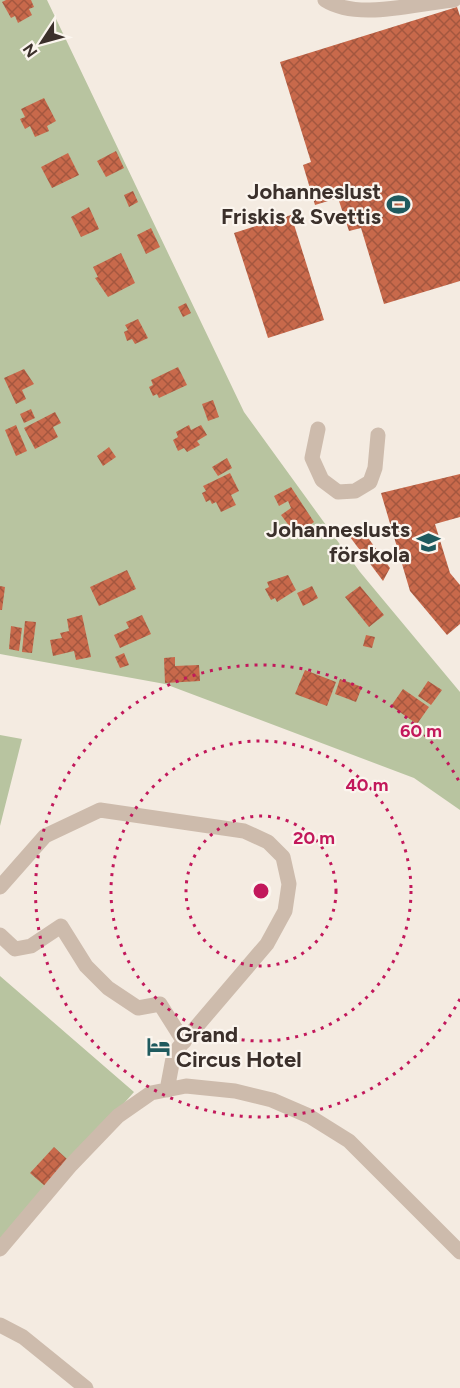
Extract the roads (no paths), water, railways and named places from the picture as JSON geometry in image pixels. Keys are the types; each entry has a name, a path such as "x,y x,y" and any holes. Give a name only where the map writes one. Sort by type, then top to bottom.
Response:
{"lane":[{"path":"332,2 363,11 454,0"},
{"path":"318,429 312,458 322,480 338,492 355,491 370,482 375,468 378,435"},
{"path":"0,887 45,836 100,810 244,831 268,842 283,857 289,884 285,911 267,944 174,1053 167,1090"},
{"path":"0,935 15,949 31,945 61,926 86,966 108,988 138,1008 160,1004 184,1042"},
{"path":"0,1249 71,1165 118,1116 150,1093 186,1086 235,1091 272,1100 309,1116 350,1141 460,1252"},
{"path":"0,1325 23,1337 86,1388"}],"place":[{"name":"Johanneslust Friskis & Svettis","path":"399,204"},
{"name":"Johanneslusts förskola","path":"428,542"},
{"name":"Grand Circus Hotel","path":"158,1047"}]}
